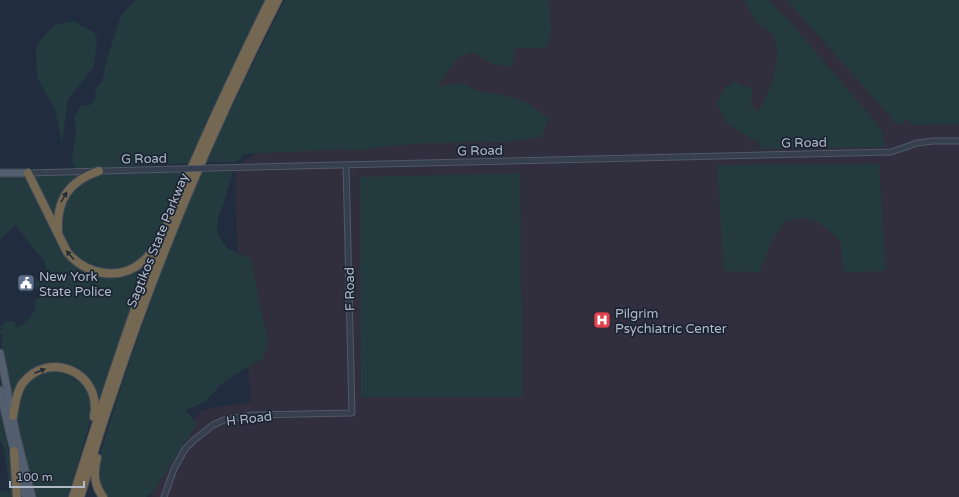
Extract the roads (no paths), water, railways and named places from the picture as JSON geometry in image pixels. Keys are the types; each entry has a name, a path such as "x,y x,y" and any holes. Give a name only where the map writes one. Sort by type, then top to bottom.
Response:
{"highway":[{"name":"Sagtikos State Parkway","path":"73,497 118,356 146,279 196,157 270,0"},
{"name":"Sagtikos State Parkway","path":"80,497 111,397 144,305 192,184 236,85 278,0"},
{"path":"58,235 58,214 66,193 74,184 84,177 99,171"},
{"path":"28,173 67,252 75,261 87,269 101,273 116,273 128,270 143,262 167,228"},
{"path":"13,416 19,390 25,381 33,374 43,369 55,367 67,369 78,374 90,386 95,400 94,416 85,457"},
{"path":"103,497 94,480 94,471 111,397"},
{"path":"14,451 17,497"}],"main road":[{"name":"G Road","path":"0,173 28,173"},
{"path":"0,353 16,434 32,497"},
{"path":"0,390 26,497"}],"street":[{"name":"G Road","path":"28,173 891,152 917,143 959,140"},
{"name":"F Road","path":"346,165 352,413"},
{"name":"H Road","path":"164,497 174,469 185,449 213,425 224,420 252,415 352,413"}],"place":[{"name":"New York State Police","path":"26,283"},
{"name":"Pilgrim Psychiatric Center","path":"602,320"}]}
